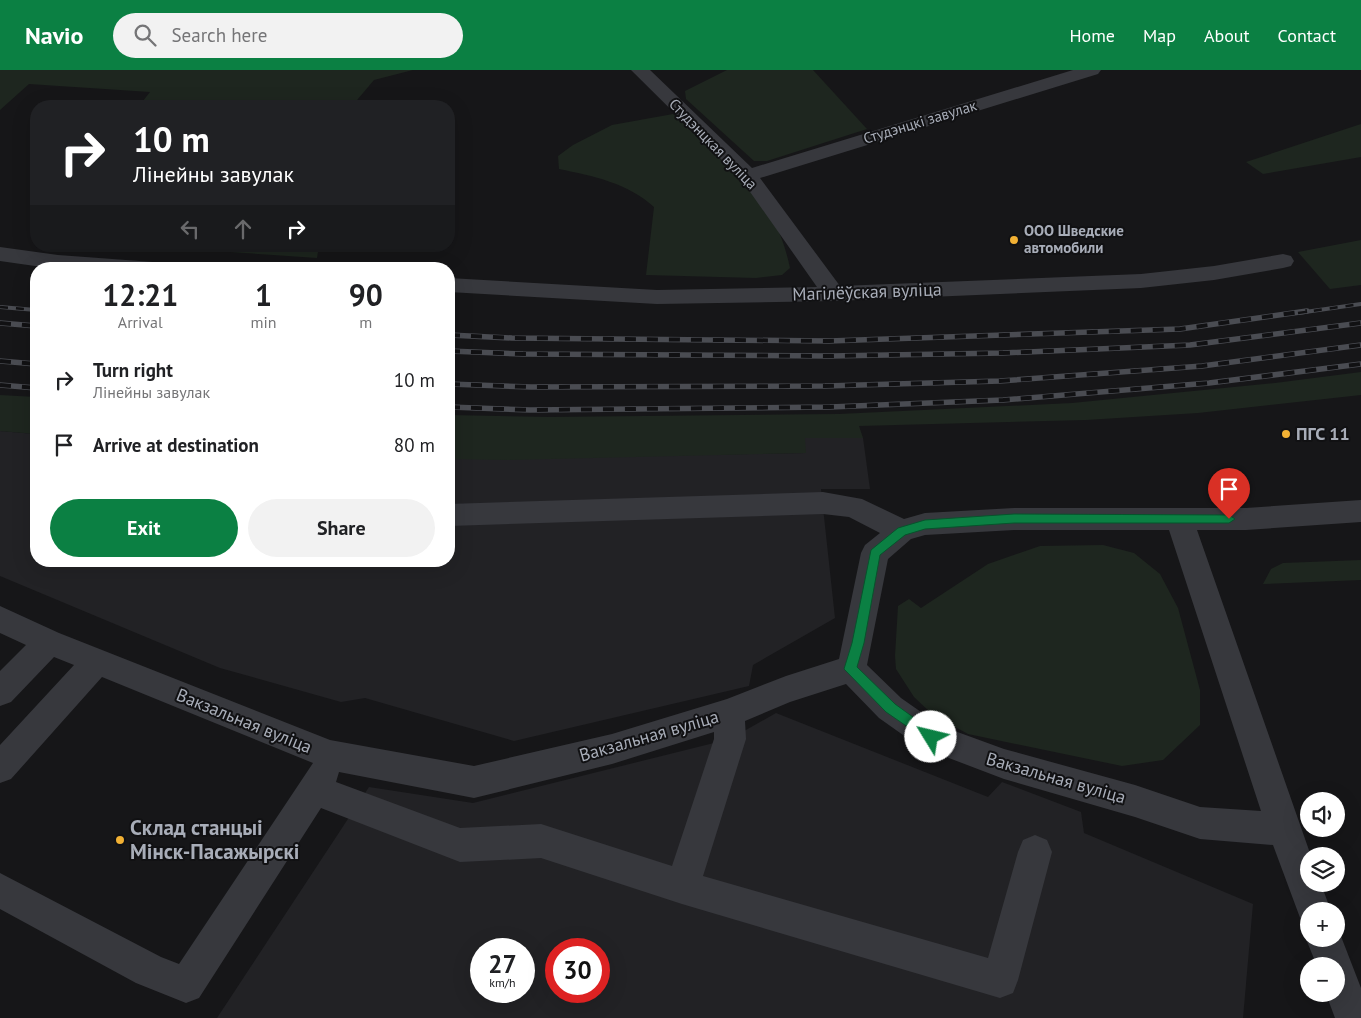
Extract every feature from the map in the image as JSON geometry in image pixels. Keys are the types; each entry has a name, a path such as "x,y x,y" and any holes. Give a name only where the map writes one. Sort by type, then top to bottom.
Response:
{"street":[{"name":"Студэнцкая вуліца","path":"640,70 748,174 834,294"},
{"name":"Студэнцкі завулак","path":"748,174 1092,70"},
{"path":"0,254 58,262"},
{"name":"Магілёўская вуліца","path":"455,285 656,297 834,294 1141,281 1214,274 1283,261"},
{"path":"455,515 823,503 853,507 902,531"},
{"path":"851,669 858,643 875,553 902,531 925,524 1014,519 1246,519 1361,511"},
{"path":"1179,518 1284,829 1311,902"},
{"name":"Вакзальная вуліца","path":"0,619 97,662 330,755 474,782 612,749 729,713 786,690 851,669 890,708 931,737 1004,764 1135,801 1200,823 1284,829"},
{"path":"0,692 49,642"},
{"path":"0,768 97,662"},
{"path":"682,887 730,739 729,713"},
{"path":"0,890 149,970 186,985 336,756"},
{"path":"314,789 460,846 541,841 682,887 1000,980 1035,852"},
{"path":"1345,994 1354,1018"}],"shaded area":[{"path":"0,70 413,70 374,80 357,100 144,100 150,92 29,84 0,110"},
{"path":"727,70 813,70 867,129 767,161 754,161 686,99 685,91"},
{"path":"673,114 734,173 757,198 771,217 782,238 790,268 782,275 756,278 646,275 654,207 621,186 559,169 558,156 573,145 612,125"},
{"path":"1361,124 1361,157 1263,174 1246,162"},
{"path":"1361,240 1361,285 1330,289 1298,252"},
{"path":"230,252 318,252 317,258"},
{"path":"1361,372 1361,395 1198,413 1086,420 859,426 863,438 805,438 806,453 507,460 455,459 455,415 550,417 839,414 1072,403 1275,383"},
{"path":"0,395 30,397 30,434 0,431"},
{"path":"0,431 30,434 30,567 455,567 455,459 805,453 805,438 863,438 870,489 821,489 835,618 753,665 749,686 514,741 365,698 341,702 220,668 0,576"},
{"path":"1103,545 1134,553 1160,574 1178,608 1200,690 1200,725 1163,760 1122,766 968,734 933,715 914,697 896,669 898,606 909,599 921,608 988,564 1040,546"},
{"path":"1361,560 1361,580 1263,584 1271,569 1283,563"},
{"path":"776,713 988,797 1002,782 1081,812 1084,833 1253,904 1243,1018 217,1018 369,787 473,803 730,739"}],"railway":[{"path":"1298,313 1361,304"},
{"path":"0,307 30,310"},
{"path":"455,335 512,338 829,341 1180,329 1307,311"},
{"path":"0,323 30,326"},
{"path":"455,351 523,354 830,356 1003,353 1190,345 1361,323"},
{"path":"455,384 531,387 825,386 1000,381 1202,366 1361,345"},
{"path":"0,361 30,364"},
{"path":"455,407 530,410 830,407 1003,400 1209,383 1361,364"},
{"path":"0,385 30,388"}],"place":[{"name":"ООО Шведские автомобили","path":"1014,240"},
{"name":"ПГС 11","path":"1286,434"},
{"name":"Склад станцыі Мінск-Пасажырскі","path":"120,840"}],"route":[{"path":"931,737 890,708 851,669 858,643 875,553 902,531 925,524 1014,519 1229,519"}]}
